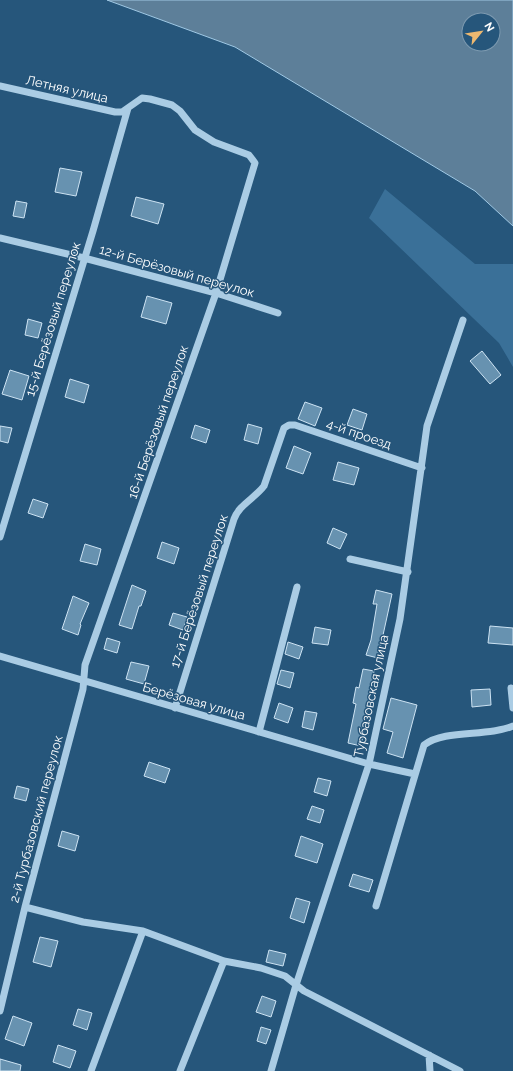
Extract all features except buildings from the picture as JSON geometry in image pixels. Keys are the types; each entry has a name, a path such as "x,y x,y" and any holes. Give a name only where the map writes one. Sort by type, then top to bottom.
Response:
{"street":[{"name":"Летняя улица","path":"0,86 115,112 122,112 128,108"},
{"name":"16-й Берёзовый переулок","path":"83,680 85,665 216,293 253,172 254,163 249,155 214,142 195,130 180,111 172,106 150,98 142,98 128,108"},
{"name":"15-й Берёзовый переулок","path":"0,537 128,108"},
{"name":"12-й Берёзовый переулок","path":"0,238 84,258 216,293 278,313"},
{"name":"Турбазовская улица","path":"270,1071 296,984 369,764 400,619 408,572 427,426 463,320"},
{"name":"4-й проезд","path":"289,425 295,425 422,468"},
{"name":"17-й Берёзовый переулок","path":"175,708 234,519 239,509 258,494 264,486 284,428 289,425"},
{"path":"350,559 408,572"},
{"path":"259,732 297,587"},
{"name":"Берёзовая улица","path":"0,656 369,764 416,774"},
{"name":"2-й Турбазовский переулок","path":"0,1011 25,906 83,689 83,680"},
{"path":"511,688 513,708"},
{"path":"376,906 424,744 435,738 500,730 513,726"},
{"path":"25,906 83,922 143,931 224,961 262,968 285,976 304,991 460,1071"},
{"path":"91,1071 143,931"},
{"path":"180,1071 224,961"},
{"path":"429,1055 430,1071"}],"shaded area":[{"path":"107,0 513,0 513,226 475,191 235,47"},
{"path":"385,189 475,264 513,264 513,367 499,343 369,218"}]}
